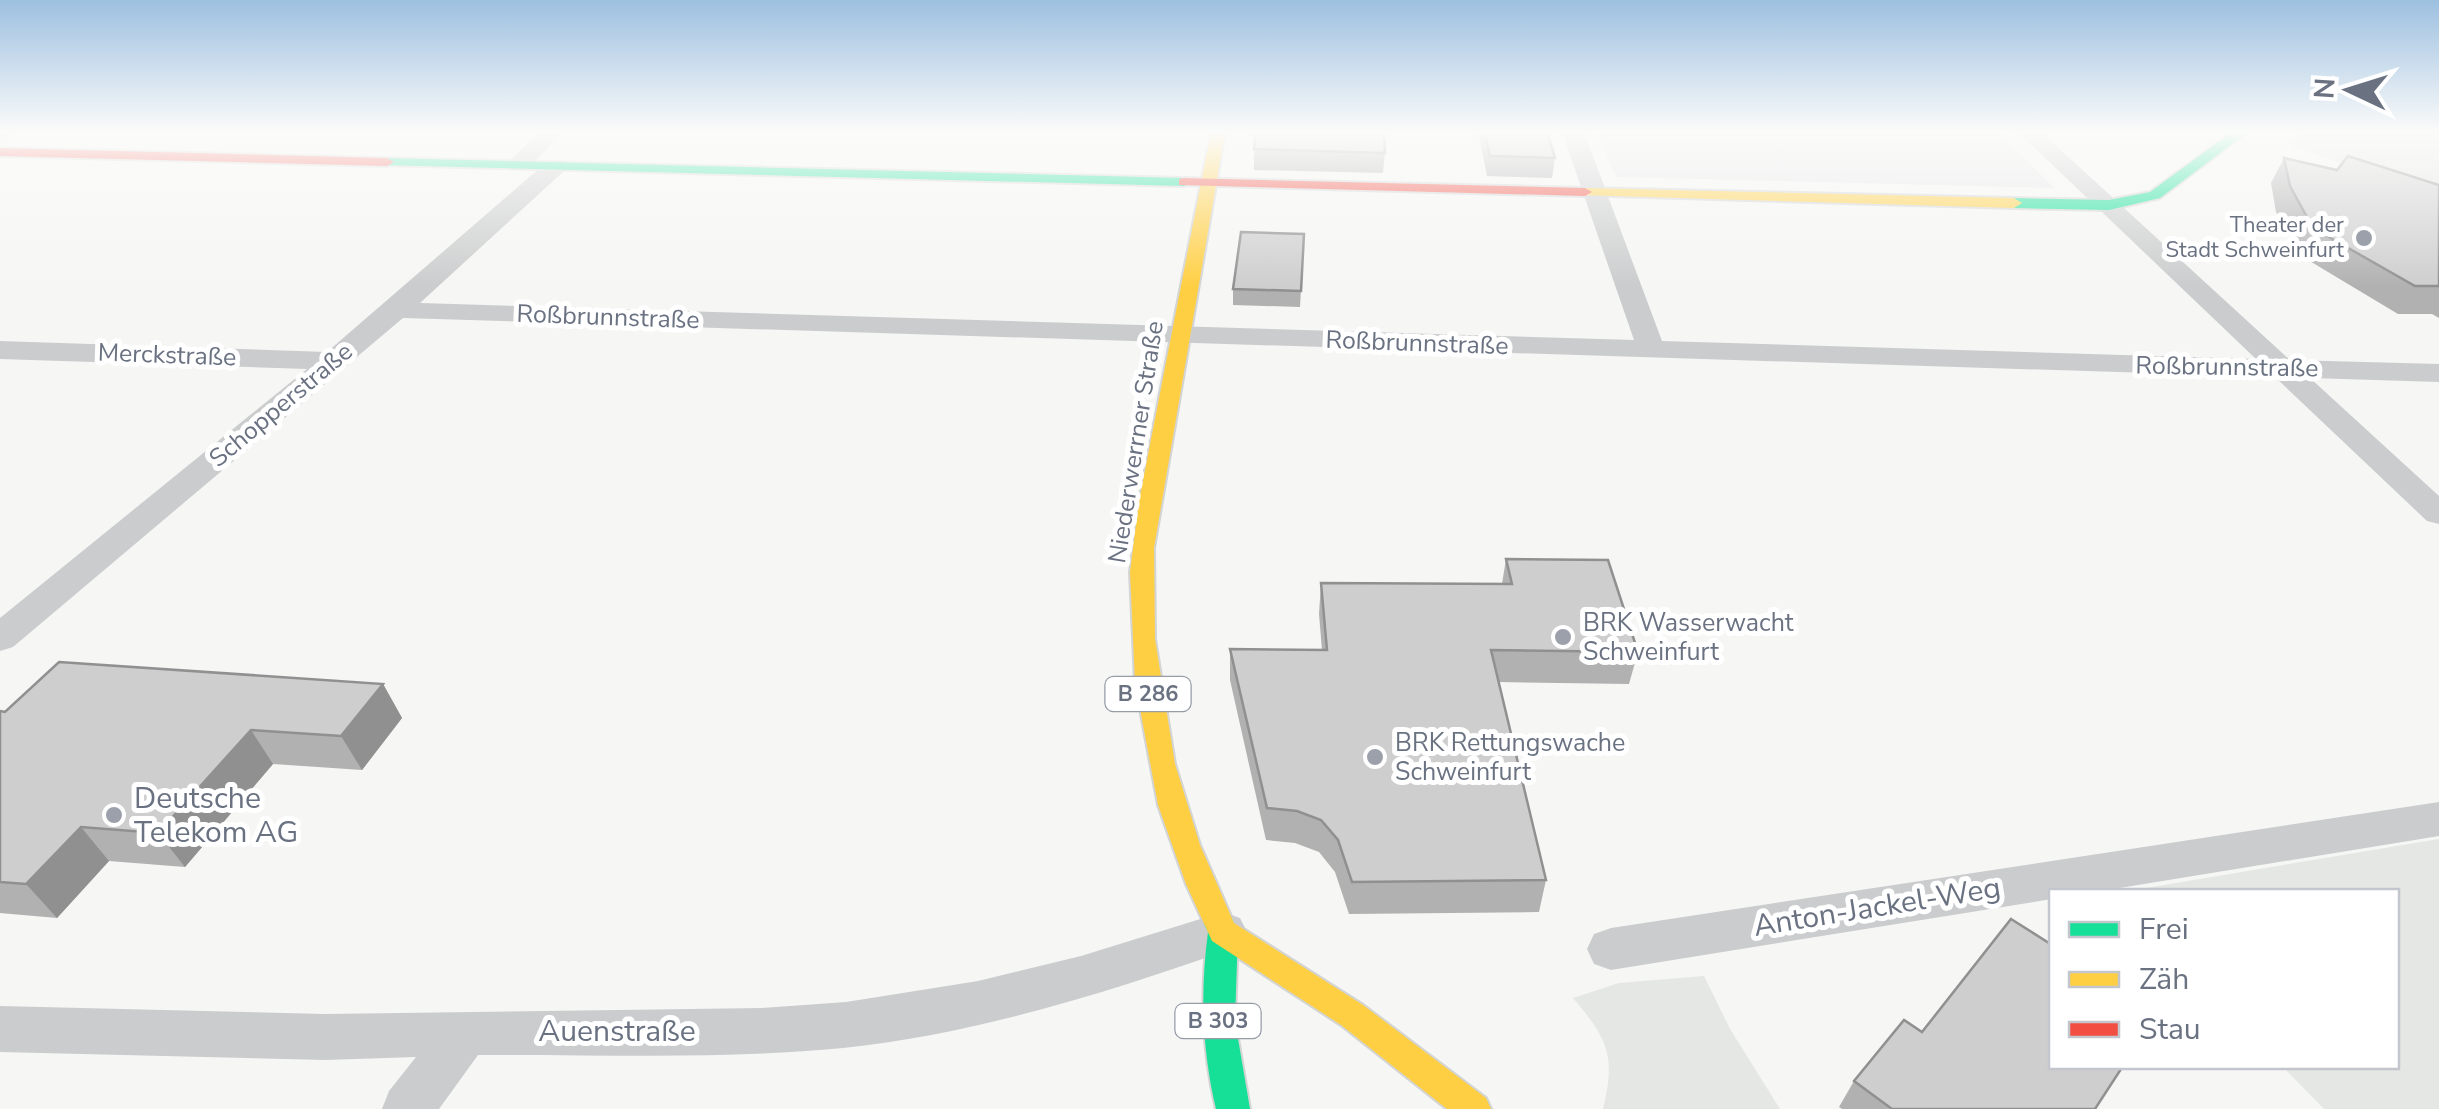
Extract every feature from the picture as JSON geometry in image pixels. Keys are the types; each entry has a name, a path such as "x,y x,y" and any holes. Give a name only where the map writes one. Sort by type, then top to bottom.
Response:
{"street":[{"name":"Schopperstraße","path":"0,638 396,310 536,184"},
{"name":"Niederwerrner Straße","path":"1210,184 1144,550 1142,592 1151,722 1183,844 1223,932"},
{"path":"1277,184 2109,205 2155,195 2170,184"},
{"path":"1591,184 1652,350"},
{"path":"2086,184 2439,514"},
{"name":"Roßbrunnstraße","path":"396,310 2439,373"},
{"name":"Merckstraße","path":"0,350 333,362"},
{"name":"Anton-Jackel-Weg","path":"1611,948 2439,818"},
{"path":"1223,932 1289,970 1390,1039 1474,1109"},
{"name":"Auenstraße","path":"0,1029 325,1036 762,1031 904,1018 1081,978 1223,932"},
{"name":"B 303","path":"1223,932 1215,985 1221,1066 1233,1109"},
{"path":"408,1109 465,1032"}],"shaded area":[{"path":"1885,184 2050,184 2054,188"},
{"path":"2407,184 2439,184 2439,194"},
{"path":"2439,839 2439,1109 2324,1109 2285,1069 2399,1069 2399,889 2140,889"},
{"path":"1704,976 1730,1029 1780,1109 1603,1109 1609,1075 1606,1049 1573,998 1619,983"}],"building":[{"path":"2439,185 2439,286 2415,286 2313,228 2290,186"},
{"path":"1241,232 1304,234 1301,291 1233,289"},
{"name":"BRK Rettungswache Schweinfurt","path":"1506,559 1608,560 1638,652 1491,650 1546,880 1352,882 1338,840 1321,820 1297,811 1267,808 1230,649 1327,650 1321,583 1512,584"},
{"name":"Deutsche Telekom AG","path":"59,662 383,684 341,736 251,730 158,833 81,827 26,884 0,882 0,711 5,712"},
{"path":"2011,919 2049,943 2049,1069 2121,1069 2095,1109 1892,1109 1854,1081 1904,1020 1922,1032"}],"traffic: fast":[{"path":"2014,203 2109,205 2155,195 2170,184"},
{"path":"1219,924 1223,932 1219,1021 1233,1109"}],"traffic: slow":[{"path":"1208,184 1150,501 1141,595 1147,682 1162,764 1185,845 1219,924"},
{"path":"1585,192 2014,203"},
{"path":"1223,932 1352,1015 1474,1109"}],"traffic: jam":[{"path":"1254,184 1585,192"}],"place":[{"name":"Theater der Stadt Schweinfurt","path":"2364,238"},
{"name":"BRK Wasserwacht Schweinfurt","path":"1563,637"},
{"name":"BRK Rettungswache Schweinfurt","path":"1375,757"},
{"name":"Deutsche Telekom AG","path":"114,815"}]}
